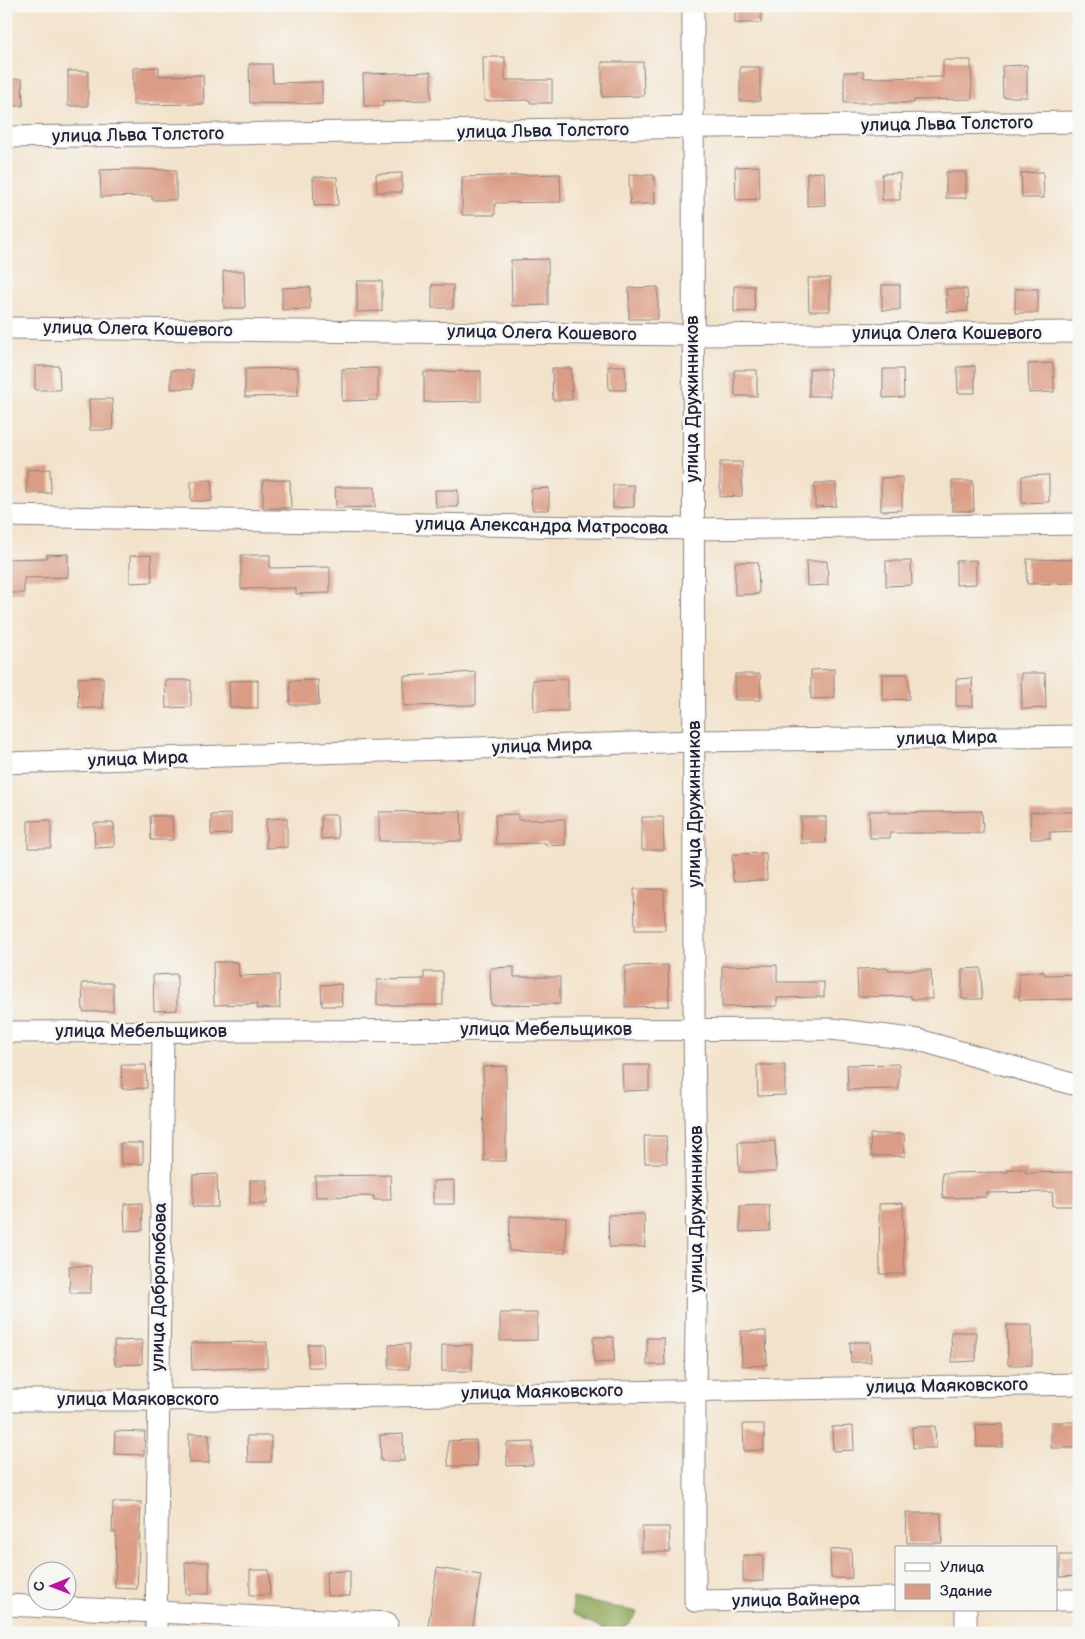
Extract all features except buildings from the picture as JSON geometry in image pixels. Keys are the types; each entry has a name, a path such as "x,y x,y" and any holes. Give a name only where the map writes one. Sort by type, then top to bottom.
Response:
{"street":[{"name":"улица Дружинников","path":"693,6 692,529 695,741 694,1028 697,1261 694,1389 695,1601"},
{"name":"улица Льва Толстого","path":"6,137 693,129 1079,122"},
{"name":"улица Олега Кошевого","path":"6,328 692,335 1079,332"},
{"name":"улица Александра Матросова","path":"6,516 692,529 1079,524"},
{"name":"улица Мира","path":"6,763 695,741 1079,736"},
{"name":"улица Мебельщиков","path":"6,1032 694,1028 832,1029 919,1040 1079,1086"},
{"name":"улица Добролюбова","path":"156,1623 157,1400 163,1031"},
{"name":"улица Маяковского","path":"6,1400 157,1400 694,1389 1079,1384"},
{"name":"улица Вайнера","path":"695,1601 895,1598"},
{"path":"1058,1600 1079,1600"},
{"path":"6,1605 156,1623 388,1623"},
{"path":"966,1612 966,1633"}],"green space":[{"path":"573,1598 638,1612 629,1624 611,1633 572,1613"}]}
